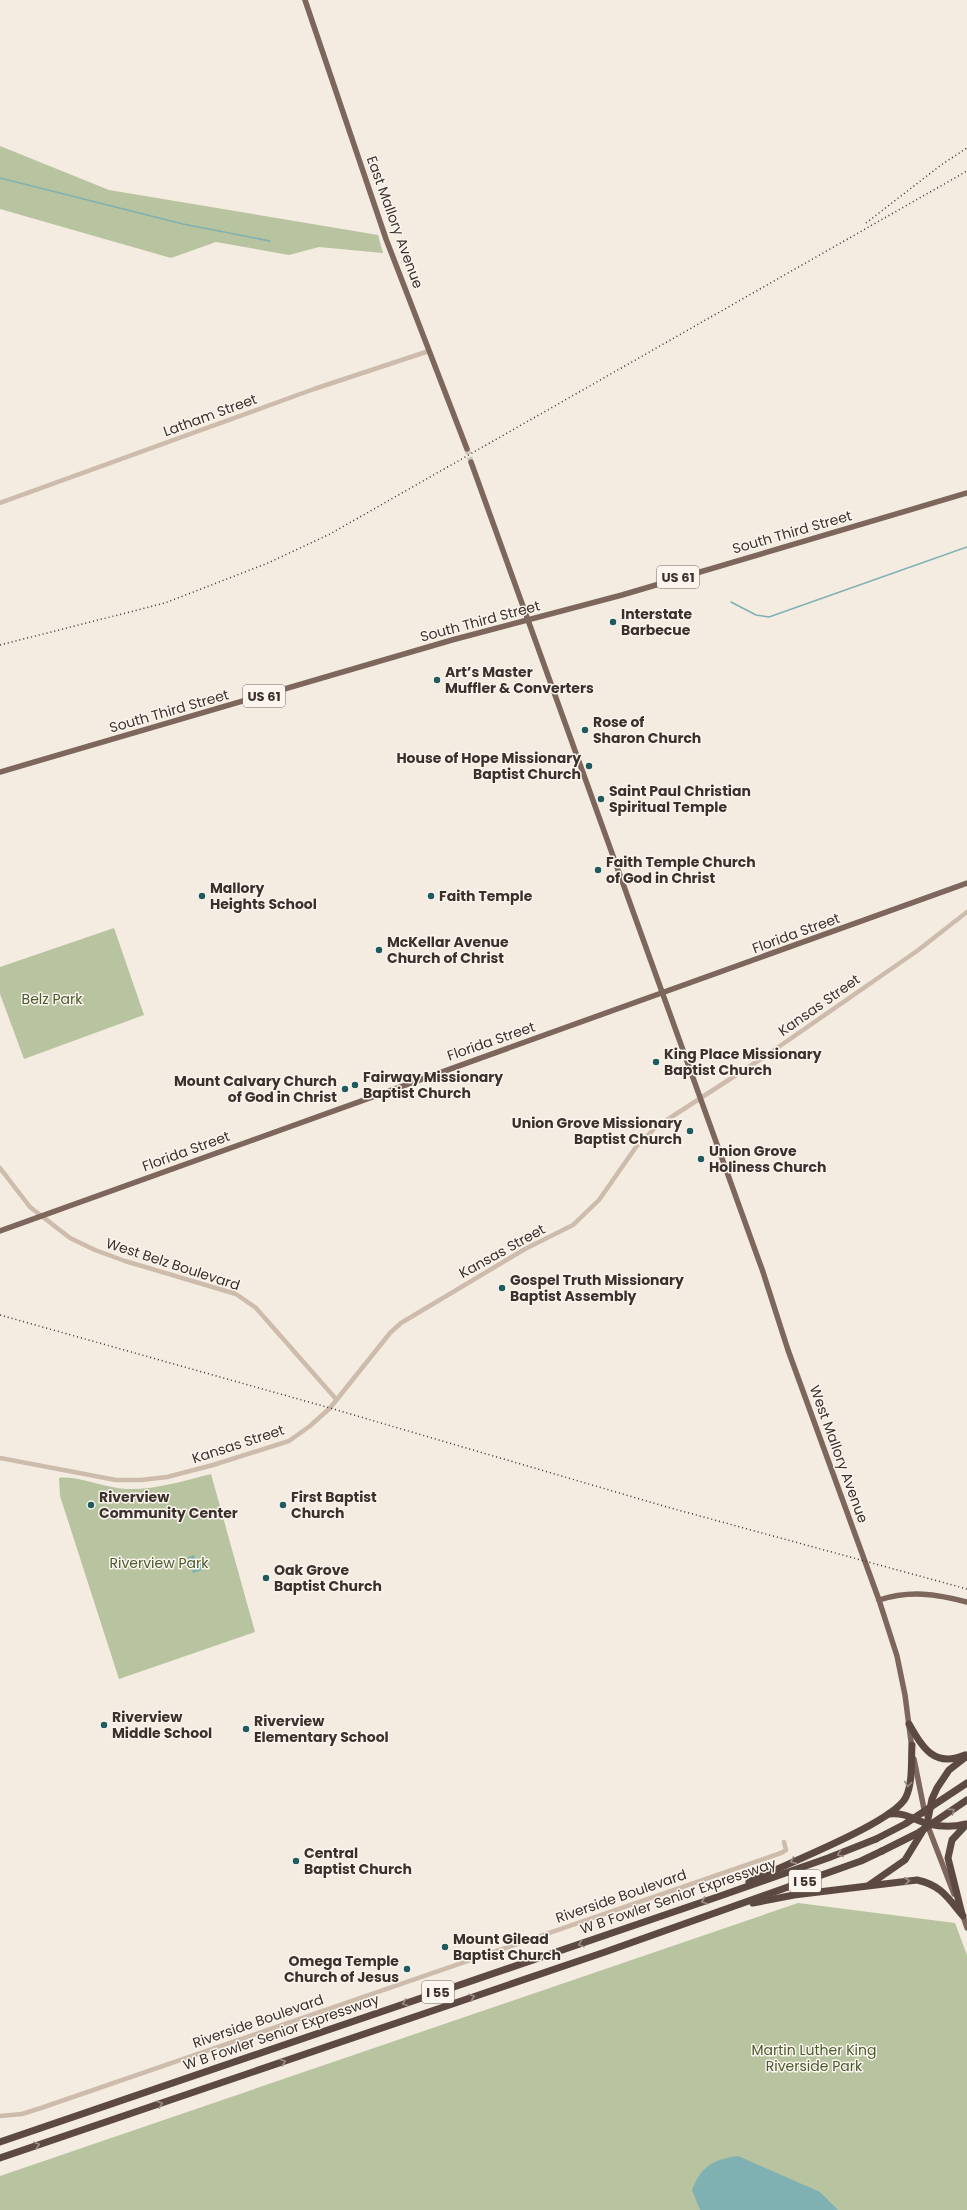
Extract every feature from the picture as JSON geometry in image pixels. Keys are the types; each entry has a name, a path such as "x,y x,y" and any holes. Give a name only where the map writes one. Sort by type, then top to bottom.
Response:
{"highway":[{"path":"909,1724 922,1747 932,1755 950,1760 967,1755"},
{"path":"722,1895 841,1840 889,1814 906,1797 909,1785 912,1745"},
{"path":"868,1885 904,1860 927,1824 932,1799 937,1788 949,1770 967,1755"},
{"name":"W B Fowler Senior Expressway","path":"0,2142 828,1858 876,1839 911,1820 967,1783"},
{"name":"W B Fowler Senior Expressway","path":"0,2158 727,1909 882,1851 918,1833 967,1800"},
{"path":"889,1814 907,1814 927,1824 953,1827 966,1824"},
{"path":"963,1916 948,1858 952,1840 966,1824"},
{"path":"727,1909 794,1895 917,1880 928,1882 940,1889 963,1916"}],"main road":[{"name":"East Mallory Avenue","path":"305,0 386,239 467,450"},
{"path":"471,462 663,994"},
{"name":"South Third Street","path":"0,772 452,640 528,621 967,493"},
{"name":"Florida Street","path":"0,1231 442,1070 663,994 967,883"},
{"name":"West Mallory Avenue","path":"663,994 879,1600 896,1656 905,1695 912,1745 927,1824 967,1928"},
{"path":"879,1600 914,1593 967,1602"}],"street":[{"name":"Latham Street","path":"0,503 314,389 430,351"},
{"name":"Kansas Street","path":"0,1458 116,1480 167,1478 289,1441 320,1419 390,1333 401,1323 525,1249 572,1225 599,1200 620,1166 646,1135 767,1055 910,955 967,912"},
{"name":"West Belz Boulevard","path":"0,1168 30,1207 70,1238 95,1250 236,1294 256,1308 336,1399"},
{"name":"Riverside Boulevard","path":"0,2116 22,2114 41,2108 781,1853 786,1850 784,1842"}],"green space":[{"path":"0,146 109,190 378,235 383,253 319,247 289,255 216,242 171,258 0,209"},
{"name":"Belz Park","path":"114,928 144,1015 24,1059 0,994 0,967"},
{"name":"Riverview Park","path":"211,1474 255,1632 119,1679 60,1496 59,1478 74,1478 118,1488 137,1489 169,1484"},
{"name":"Martin Luther King Riverside Park","path":"798,1903 955,1923 967,1955 967,2210 0,2210 0,2176"}],"water":[{"path":"194,1555 196,1562 206,1560 208,1568 193,1573 188,1557"},
{"path":"738,2156 820,2192 838,2210 700,2210 692,2190 704,2169 722,2159"}],"waterway":[{"path":"0,178 183,224 270,241"},
{"path":"731,602 756,615 769,617 967,547"}],"tunnel":[{"path":"467,449 471,462"}],"railway":[{"path":"866,223 941,165 967,148"},
{"path":"0,645 165,603 268,563 330,534 967,171"},
{"path":"0,1315 330,1408 667,1507 967,1589"}],"place":[{"name":"Interstate Barbecue","path":"613,622"},
{"name":"Art’s Master Muffler & Converters","path":"437,680"},
{"name":"Rose of Sharon Church","path":"585,730"},
{"name":"House of Hope Missionary Baptist Church","path":"589,766"},
{"name":"Saint Paul Christian Spiritual Temple","path":"601,799"},
{"name":"Faith Temple Church of God in Christ","path":"598,870"},
{"name":"Mallory Heights School","path":"202,896"},
{"name":"Faith Temple","path":"431,896"},
{"name":"McKellar Avenue Church of Christ","path":"379,950"},
{"name":"King Place Missionary Baptist Church","path":"656,1062"},
{"name":"Fairway Missionary Baptist Church","path":"355,1085"},
{"name":"Mount Calvary Church of God in Christ","path":"345,1089"},
{"name":"Union Grove Missionary Baptist Church","path":"690,1131"},
{"name":"Union Grove Holiness Church","path":"701,1159"},
{"name":"Gospel Truth Missionary Baptist Assembly","path":"502,1288"},
{"name":"Riverview Community Center","path":"91,1505"},
{"name":"First Baptist Church","path":"283,1505"},
{"name":"Oak Grove Baptist Church","path":"266,1578"},
{"name":"Riverview Middle School","path":"104,1725"},
{"name":"Riverview Elementary School","path":"246,1729"},
{"name":"Central Baptist Church","path":"296,1861"},
{"name":"Mount Gilead Baptist Church","path":"445,1947"},
{"name":"Omega Temple Church of Jesus","path":"407,1969"}]}
